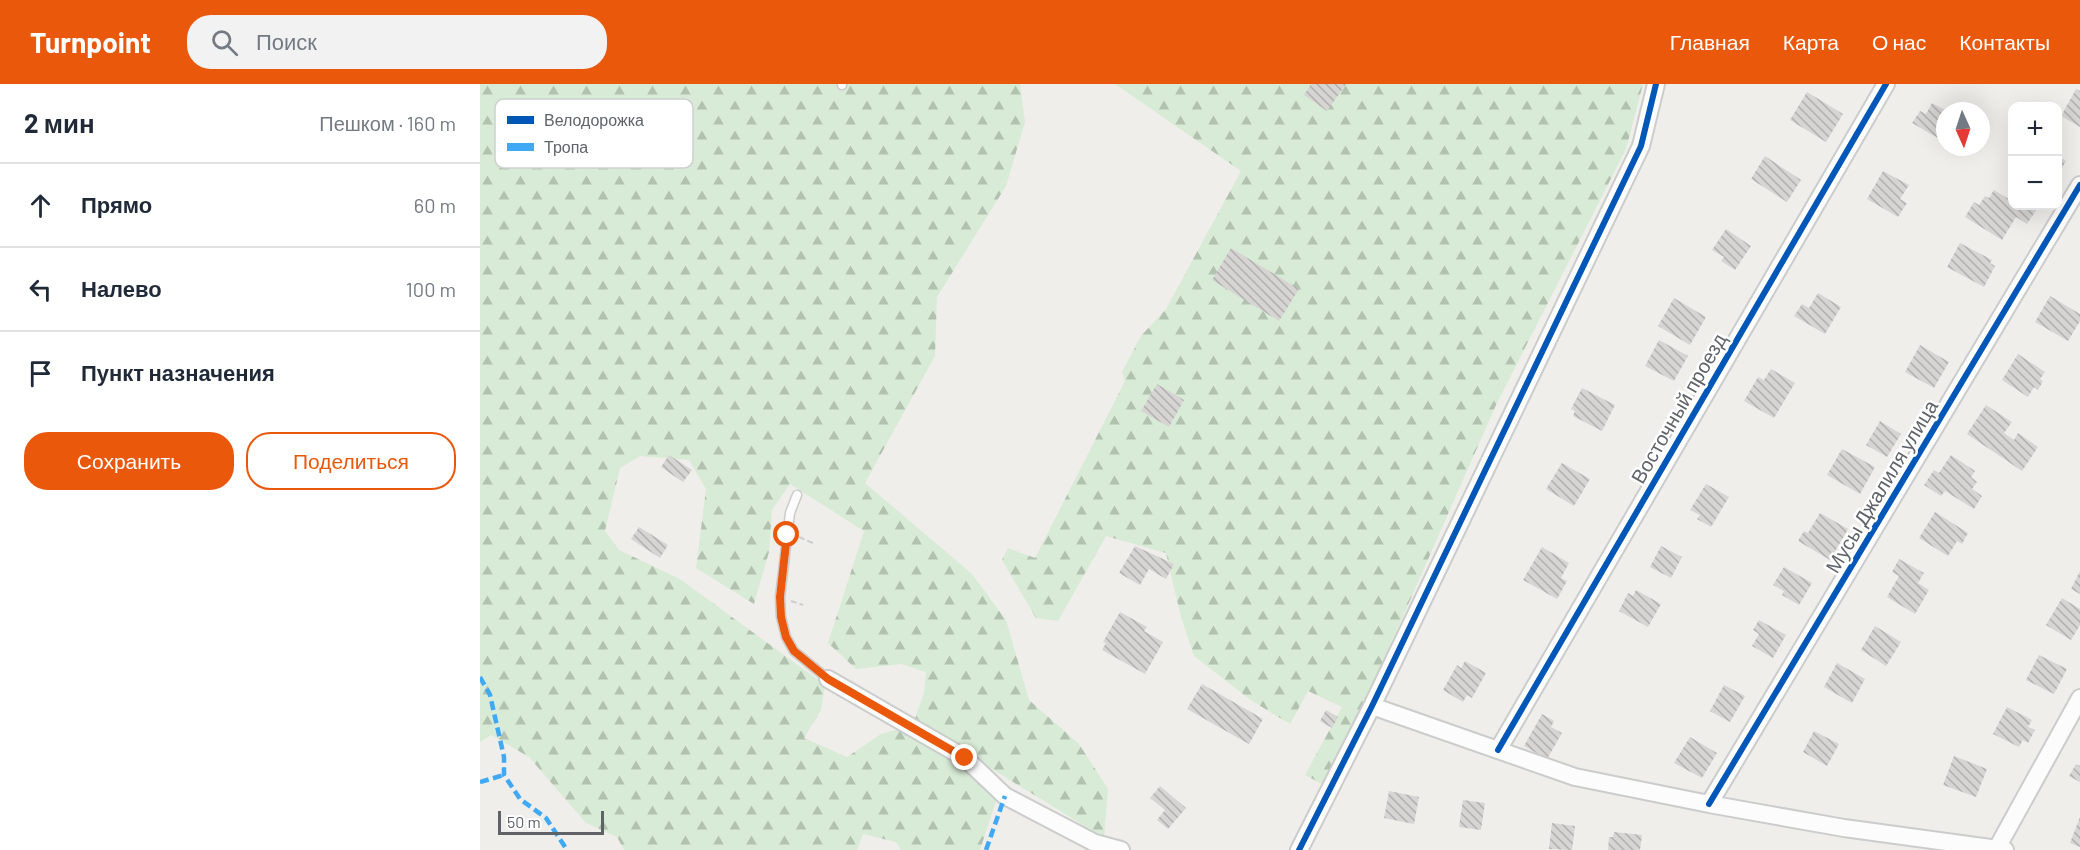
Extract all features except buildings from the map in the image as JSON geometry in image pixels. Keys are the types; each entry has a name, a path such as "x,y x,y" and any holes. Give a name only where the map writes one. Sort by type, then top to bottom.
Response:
{"street":[{"path":"1299,850 1372,706 1641,146 1656,84"},
{"name":"Восточный проезд","path":"1498,750 1886,84"},
{"name":"Мусы Джалиля улица","path":"1709,804 2080,185"},
{"path":"828,679 965,758 1005,796 1095,843 1121,850"},
{"path":"1372,706 1575,777 1844,828 2001,849 2080,698"}],"lane":[{"path":"797,495 790,513 787,535 780,597 781,617 786,637 794,651 828,679"}],"path":[{"path":"787,535 805,539 814,544"}],"green space":[{"path":"480,84 1020,84 1025,122 1006,186 937,297 935,356 865,483 972,574 1006,620 1029,700 1079,744 1108,789 1104,838 914,721 924,693 926,672 901,664 856,669 828,643 864,531 790,484 772,510 769,552 754,604 696,568 706,489 689,460 640,456 620,468 605,531 619,550 680,579 825,685 821,710 804,738 847,757 881,734 902,728 953,759 997,798 980,850 901,850 896,842 863,834 857,850 624,850 617,837 586,823 529,757 491,735 480,742"},
{"path":"1115,84 1643,84 1626,149 1496,405 1367,698 1324,785 1305,775 1342,707 1308,691 1290,724 1252,701 1194,656 1181,617 1166,553 1106,536 1058,621 1036,618 1002,560 1008,548 1035,558 1125,381 1122,372 1141,336 1166,309 1241,171"}],"marked path":[{"path":"480,677 490,695 504,757 504,775 520,799 546,818 567,850"},
{"path":"480,782 504,775"},
{"path":"986,850 1005,796"}],"cycle path":[{"path":"1299,850 1372,706 1641,146 1656,84"},
{"path":"1498,750 1886,84"},
{"path":"1709,804 2080,185"}],"route":[{"path":"787,535 780,597 781,617 786,637 794,651 828,679 965,758"}]}
